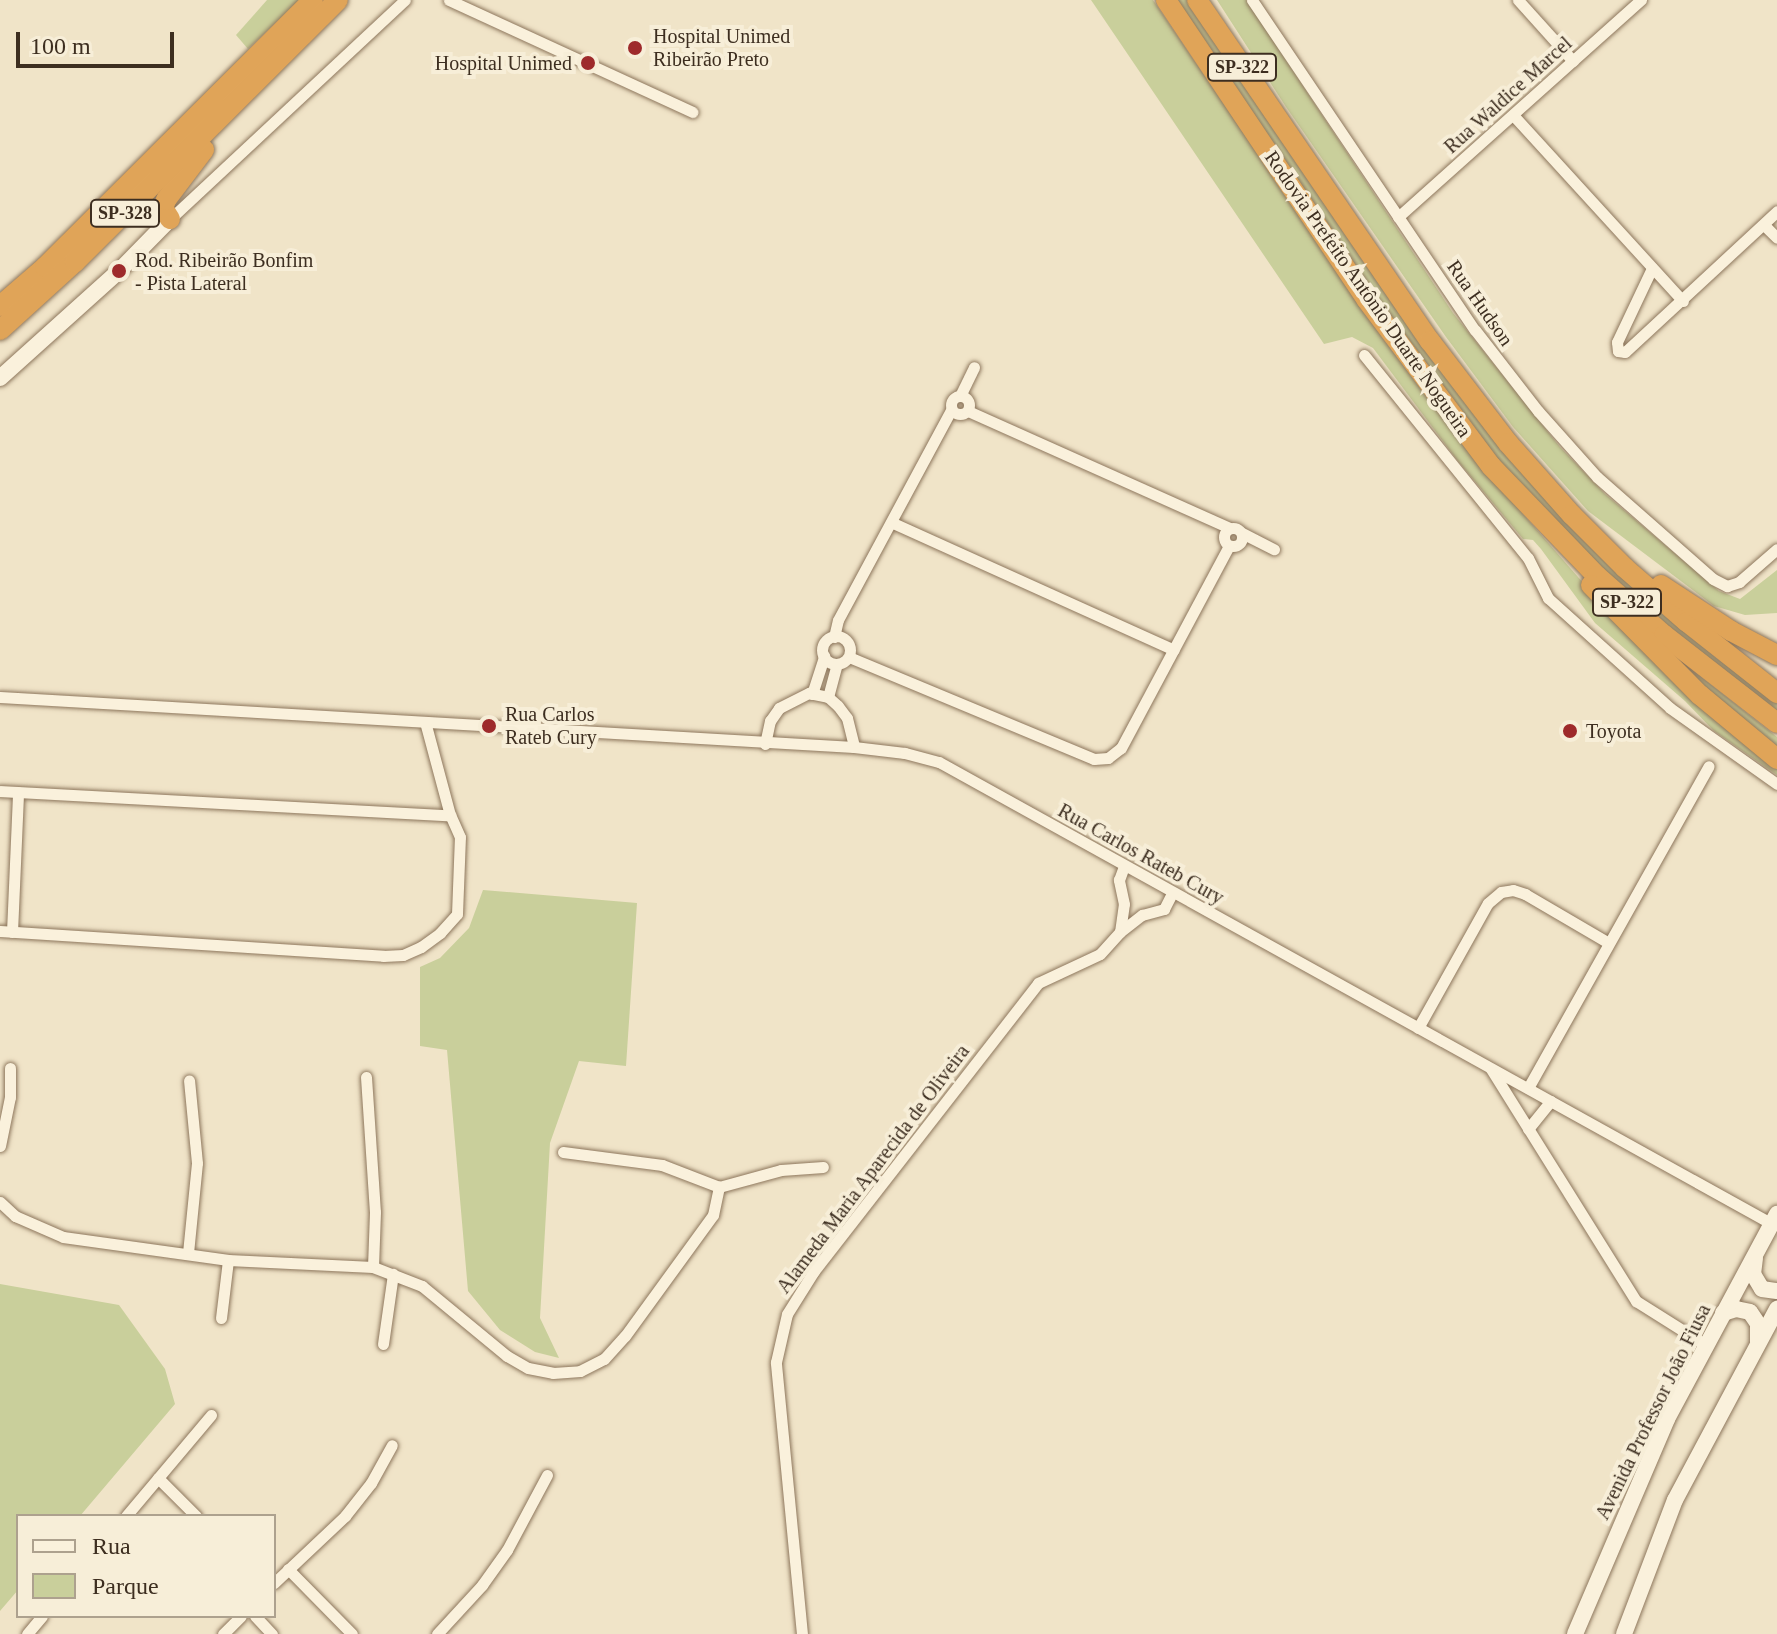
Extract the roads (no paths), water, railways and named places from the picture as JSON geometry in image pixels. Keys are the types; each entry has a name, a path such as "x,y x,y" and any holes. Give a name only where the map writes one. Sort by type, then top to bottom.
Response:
{"highway":[{"name":"SP-328","path":"0,306 45,267 313,0"},
{"name":"SP-328","path":"0,330 75,262 338,0"},
{"name":"Rodovia Prefeito Antônio Duarte Nogueira","path":"1197,0 1469,395 1572,515 1687,622 1777,693"},
{"name":"Rodovia Prefeito Antônio Duarte Nogueira","path":"1169,5 1366,299 1491,466 1597,576 1675,644 1777,723"},
{"path":"170,219 163,208 166,200 247,92"},
{"path":"1491,466 1549,539 1626,624 1720,713 1777,759"},
{"path":"1572,515 1693,607 1777,655"}],"street":[{"path":"0,378 119,271 170,219 405,0"},
{"path":"449,0 693,112"},
{"name":"Rua Hudson","path":"1252,0 1475,330 1538,411 1597,477 1713,579 1727,586 1739,582 1777,549"},
{"path":"1518,0 1573,61"},
{"name":"Rua Waldice Marcel","path":"1398,217 1641,0"},
{"path":"1513,115 1683,301"},
{"path":"1652,268 1617,342 1618,351 1625,352 1683,301 1777,211"},
{"path":"1764,225 1777,238"},
{"path":"1364,355 1528,558 1548,598 1670,708 1777,784"},
{"path":"812,694 825,644 834,637 838,620 893,523 951,410 952,401 960,396 974,367"},
{"path":"960,396 968,400 968,411"},
{"path":"951,410 959,415 968,411 1274,549"},
{"path":"893,523 1174,650"},
{"path":"1229,528 1224,535 1229,546"},
{"path":"849,657 1094,759 1108,758 1121,748 1229,546 1241,542 1242,533"},
{"path":"834,637 848,644 849,657"},
{"path":"824,656 837,664"},
{"path":"828,697 837,664 849,657"},
{"path":"765,744 770,721 779,708 812,694 828,697 847,718 854,747"},
{"name":"Rua Carlos Rateb Cury","path":"0,697 854,747 905,753 939,762 1551,1101 1774,1219"},
{"path":"18,792 6,931 403,955 440,933 457,914 460,837 450,815 425,722"},
{"path":"1528,1088 1709,766"},
{"path":"0,791 450,815"},
{"path":"1120,932 1124,904 1119,880 1124,866"},
{"path":"1418,1028 1488,903 1501,892 1513,890 1525,894 1609,943"},
{"name":"Alameda Maria Aparecida de Oliveira","path":"802,1634 776,1362 787,1314 814,1271 1038,983 1100,954 1120,932 1142,915 1164,909 1172,893"},
{"path":"1124,904 1142,915"},
{"path":"1490,1067 1636,1301 1706,1345"},
{"path":"0,1146 10,1097 10,1068"},
{"path":"366,1077 375,1212 373,1267"},
{"path":"188,1253 197,1163 189,1080"},
{"path":"1528,1129 1551,1101"},
{"path":"563,1152 662,1165 719,1187 781,1170 823,1167"},
{"path":"0,1202 15,1216 63,1237 228,1260 373,1267 422,1286 507,1356 528,1368 553,1373 580,1371 604,1359 685,1258 713,1215 719,1187"},
{"name":"Avenida Professor João Fiusa","path":"1575,1634 1667,1419 1774,1219"},
{"path":"1756,1252 1753,1274 1762,1289 1777,1291"},
{"path":"221,1318 228,1260"},
{"path":"383,1344 393,1274"},
{"path":"1723,1313 1736,1309 1750,1312 1758,1324 1758,1344"},
{"path":"1624,1634 1675,1500 1777,1309"},
{"path":"128,1514 211,1415"},
{"path":"276,1581 345,1516 371,1483 392,1445"},
{"path":"437,1634 482,1585 507,1550 547,1475"},
{"path":"158,1478 194,1514"},
{"path":"288,1569 352,1634"},
{"path":"27,1634 40,1618"},
{"path":"223,1634 239,1618"},
{"path":"257,1618 272,1634"}],"place":[{"name":"Hospital Unimed Ribeirão Preto","path":"635,48"},
{"name":"Hospital Unimed","path":"588,63"},
{"name":"Rod. Ribeirão Bonfim - Pista Lateral","path":"119,271"},
{"name":"Rua Carlos Rateb Cury","path":"489,726"},
{"name":"Toyota","path":"1570,731"}]}
